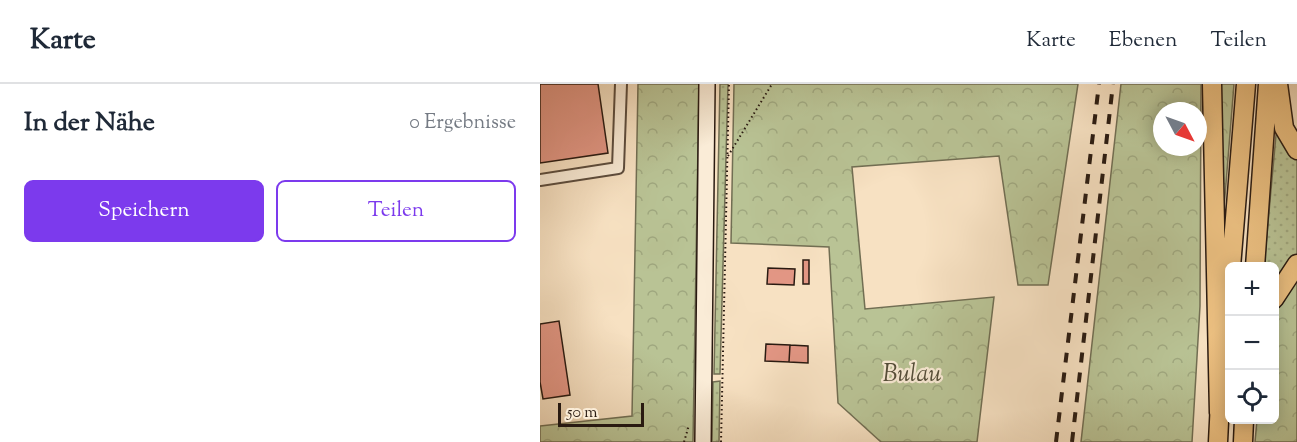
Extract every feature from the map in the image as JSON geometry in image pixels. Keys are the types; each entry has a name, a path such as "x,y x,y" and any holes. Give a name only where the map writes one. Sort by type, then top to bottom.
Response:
{"highway":[{"path":"1212,84 1220,413"},
{"path":"1232,262 1246,84"},
{"path":"1255,262 1268,84"},
{"path":"1278,84 1284,128 1297,150"},
{"path":"1279,293 1297,264"},
{"path":"1218,442 1228,316"},
{"path":"1243,442 1244,424"}],"main road":[{"path":"703,442 707,84"}],"street":[{"path":"540,180 618,168 621,84"}],"path":[{"path":"721,442 729,84"},
{"path":"727,160 730,150 772,84"}],"green space":[{"path":"638,84 699,84 693,442 540,442 540,426 632,416"},
{"path":"720,84 728,84 720,374 714,374"},
{"name":"Bulau","path":"734,84 1078,84 1048,285 1018,285 999,156 852,167 865,309 994,297 977,442 881,442 838,403 829,247 731,243"},
{"path":"1121,84 1201,84 1201,102 1153,102 1153,156 1201,156 1200,306 1192,442 1081,442"},
{"path":"1218,84 1234,84 1222,233"},
{"path":"1277,124 1297,159 1297,256 1279,281 1279,262 1264,262"},
{"path":"1297,273 1297,442 1255,442 1257,424 1279,424 1279,302"},
{"path":"720,381 719,442 712,442 713,382"}],"building":[{"path":"540,84 598,84 608,153 540,163"},
{"path":"803,260 809,260 809,284 803,284"},
{"path":"768,268 795,269 794,285 767,284"},
{"path":"559,321 570,395 543,399 540,382 540,324"},
{"path":"766,344 790,345 789,362 765,361"},
{"path":"790,345 808,346 808,363 789,362"}],"railway":[{"path":"1056,442 1099,84"},
{"path":"1072,442 1113,84"}]}
